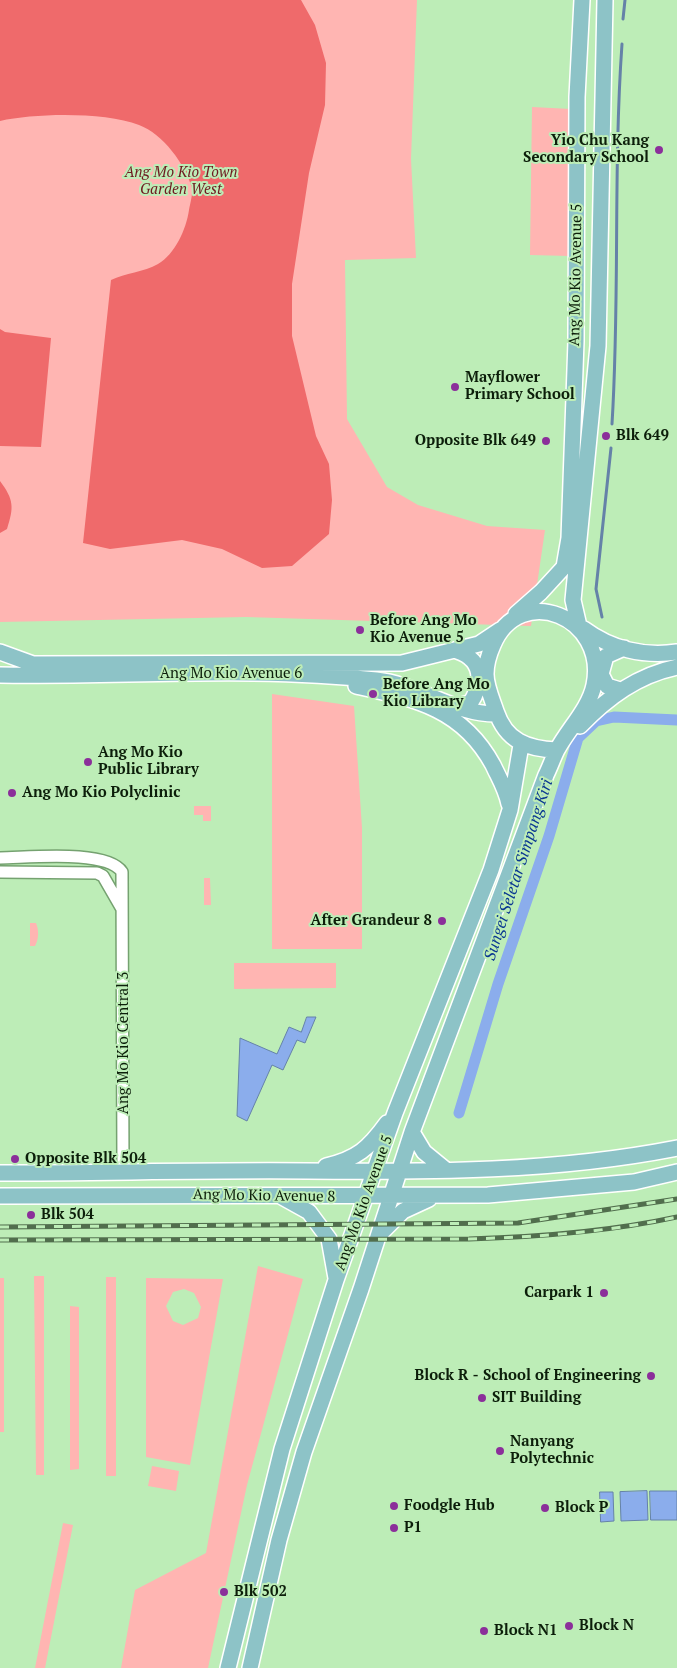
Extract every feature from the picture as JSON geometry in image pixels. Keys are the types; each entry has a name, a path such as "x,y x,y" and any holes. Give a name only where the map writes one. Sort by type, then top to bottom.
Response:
{"main road":[{"name":"Ang Mo Kio Avenue 5","path":"578,626 573,600 578,480 576,341 577,97 582,0"},
{"name":"Ang Mo Kio Avenue 5","path":"511,618 541,592 564,567 578,480 598,346 605,0"},
{"path":"574,586 586,618 596,630 624,648"},
{"path":"677,652 650,654 610,646 595,639 562,616 544,612 511,618 496,639 487,659 486,675 497,714 508,732 521,745 541,750 557,750 598,708 620,690 657,671 677,667"},
{"name":"Ang Mo Kio Avenue 6","path":"0,652 33,664 402,663 480,644 500,630 511,618"},
{"path":"557,750 589,700 594,686 596,671 594,652 578,626"},
{"path":"620,690 606,686 601,674 606,656 624,648"},
{"path":"457,651 474,659 479,672 479,684 474,698 469,703 457,706"},
{"path":"301,674 406,697 451,716 481,743 506,791 510,810"},
{"name":"Ang Mo Kio Avenue 6","path":"0,675 301,674 394,683 476,712 497,714"},
{"name":"Ang Mo Kio Avenue 5","path":"228,1668 282,1449 336,1280 395,1113 491,870 510,810 521,745"},
{"name":"Ang Mo Kio Avenue 5","path":"250,1668 279,1540 304,1452 412,1132 557,750"},
{"path":"306,1171 347,1161 361,1153 374,1142 395,1113"},
{"path":"412,1132 424,1152 446,1170"},
{"name":"Ang Mo Kio Avenue 8","path":"0,1173 375,1172 541,1168 631,1157 677,1148"},
{"name":"Ang Mo Kio Avenue 8","path":"0,1196 366,1197 534,1193 634,1182 677,1172"},
{"path":"280,1196 309,1212 329,1239 336,1280"},
{"path":"378,1236 403,1211 434,1196"}],"street":[{"name":"Ang Mo Kio Central 3","path":"0,858 91,858 104,860 119,867 122,872 124,913 123,1172"},
{"name":"Ang Mo Kio Central 3","path":"0,872 90,871 103,876 124,913"}],"green space":[{"name":"Ang Mo Kio Town Garden West","path":"0,0 417,0 411,159 416,258 345,260 347,419 387,487 418,505 487,526 545,530 531,626 246,617 0,622"},
{"path":"532,107 571,109 570,256 530,255"},
{"path":"272,694 354,706 362,828 362,949 272,949"},
{"path":"194,806 211,806 211,821 203,821 203,815 194,815"},
{"path":"204,878 210,878 211,905 204,905"},
{"path":"30,923 36,923 38,929 35,946 30,946"},
{"path":"234,963 336,963 336,988 234,989"},
{"path":"258,1266 303,1279 247,1485 208,1668 121,1668 135,1590 206,1553"},
{"path":"34,1276 44,1276 44,1475 36,1475"},
{"path":"106,1277 116,1277 116,1476 106,1476"},
{"path":"0,1278 4,1278 4,1432 0,1432"},
{"path":"146,1278 223,1279 190,1465 146,1457","holes":["184,1289 194,1293 201,1307 198,1318 183,1325 173,1321 166,1306 173,1292"]},
{"path":"70,1306 79,1307 79,1469 70,1470"},
{"path":"152,1466 179,1471 176,1491 148,1486"},
{"path":"63,1523 73,1525 45,1668 35,1668"}],"shaded area":[{"path":"0,0 301,0 315,25 326,63 325,105 309,173 292,284 292,336 316,436 329,464 332,500 329,534 292,566 262,568 222,549 182,540 110,549 83,543 111,280 153,267 170,254 179,241 188,218 192,188 184,169 172,151 156,135 139,125 108,118 70,115 32,116 0,121"},
{"path":"0,329 5,332 51,338 41,447 0,446"},
{"path":"0,481 8,493 12,509 7,529 0,533"}],"water":[{"path":"307,1017 316,1017 305,1043 297,1040 283,1070 272,1065 247,1121 237,1116 240,1038 277,1054 289,1027 301,1032"},
{"path":"647,1491 648,1520 621,1521 620,1492"},
{"path":"650,1491 677,1491 677,1520 651,1520"},
{"path":"600,1492 613,1492 614,1521 601,1522"}],"waterway":[{"path":"623,19 625,0"},
{"path":"612,424 616,329 619,92 622,44"},
{"path":"602,617 596,589 611,448"},
{"name":"Sungei Seletar Simpang Kiri","path":"653,716 660,719"},
{"name":"Sungei Seletar Simpang Kiri","path":"459,1113 498,984 549,836 578,738 596,721 614,717 677,720"}],"railway":[{"path":"0,1227 518,1223 677,1199"},
{"path":"0,1240 469,1239 573,1233 677,1217"}],"place":[{"name":"Yio Chu Kang Secondary School","path":"659,150"},
{"name":"Mayflower Primary School","path":"455,387"},
{"name":"Blk 649","path":"606,436"},
{"name":"Opposite Blk 649","path":"546,441"},
{"name":"Before Ang Mo Kio Avenue 5","path":"360,630"},
{"name":"Before Ang Mo Kio Library","path":"373,694"},
{"name":"Ang Mo Kio Public Library","path":"88,762"},
{"name":"Ang Mo Kio Polyclinic","path":"12,793"},
{"name":"After Grandeur 8","path":"442,921"},
{"name":"Opposite Blk 504","path":"15,1159"},
{"name":"Blk 504","path":"31,1215"},
{"name":"Carpark 1","path":"604,1293"},
{"name":"Block R - School of Engineering","path":"651,1376"},
{"name":"SIT Building","path":"482,1398"},
{"name":"Nanyang Polytechnic","path":"500,1451"},
{"name":"Foodgle Hub","path":"394,1506"},
{"name":"Block P","path":"545,1508"},
{"name":"P1","path":"394,1528"},
{"name":"Blk 502","path":"224,1592"},
{"name":"Block N","path":"569,1626"},
{"name":"Block N1","path":"484,1631"}]}
